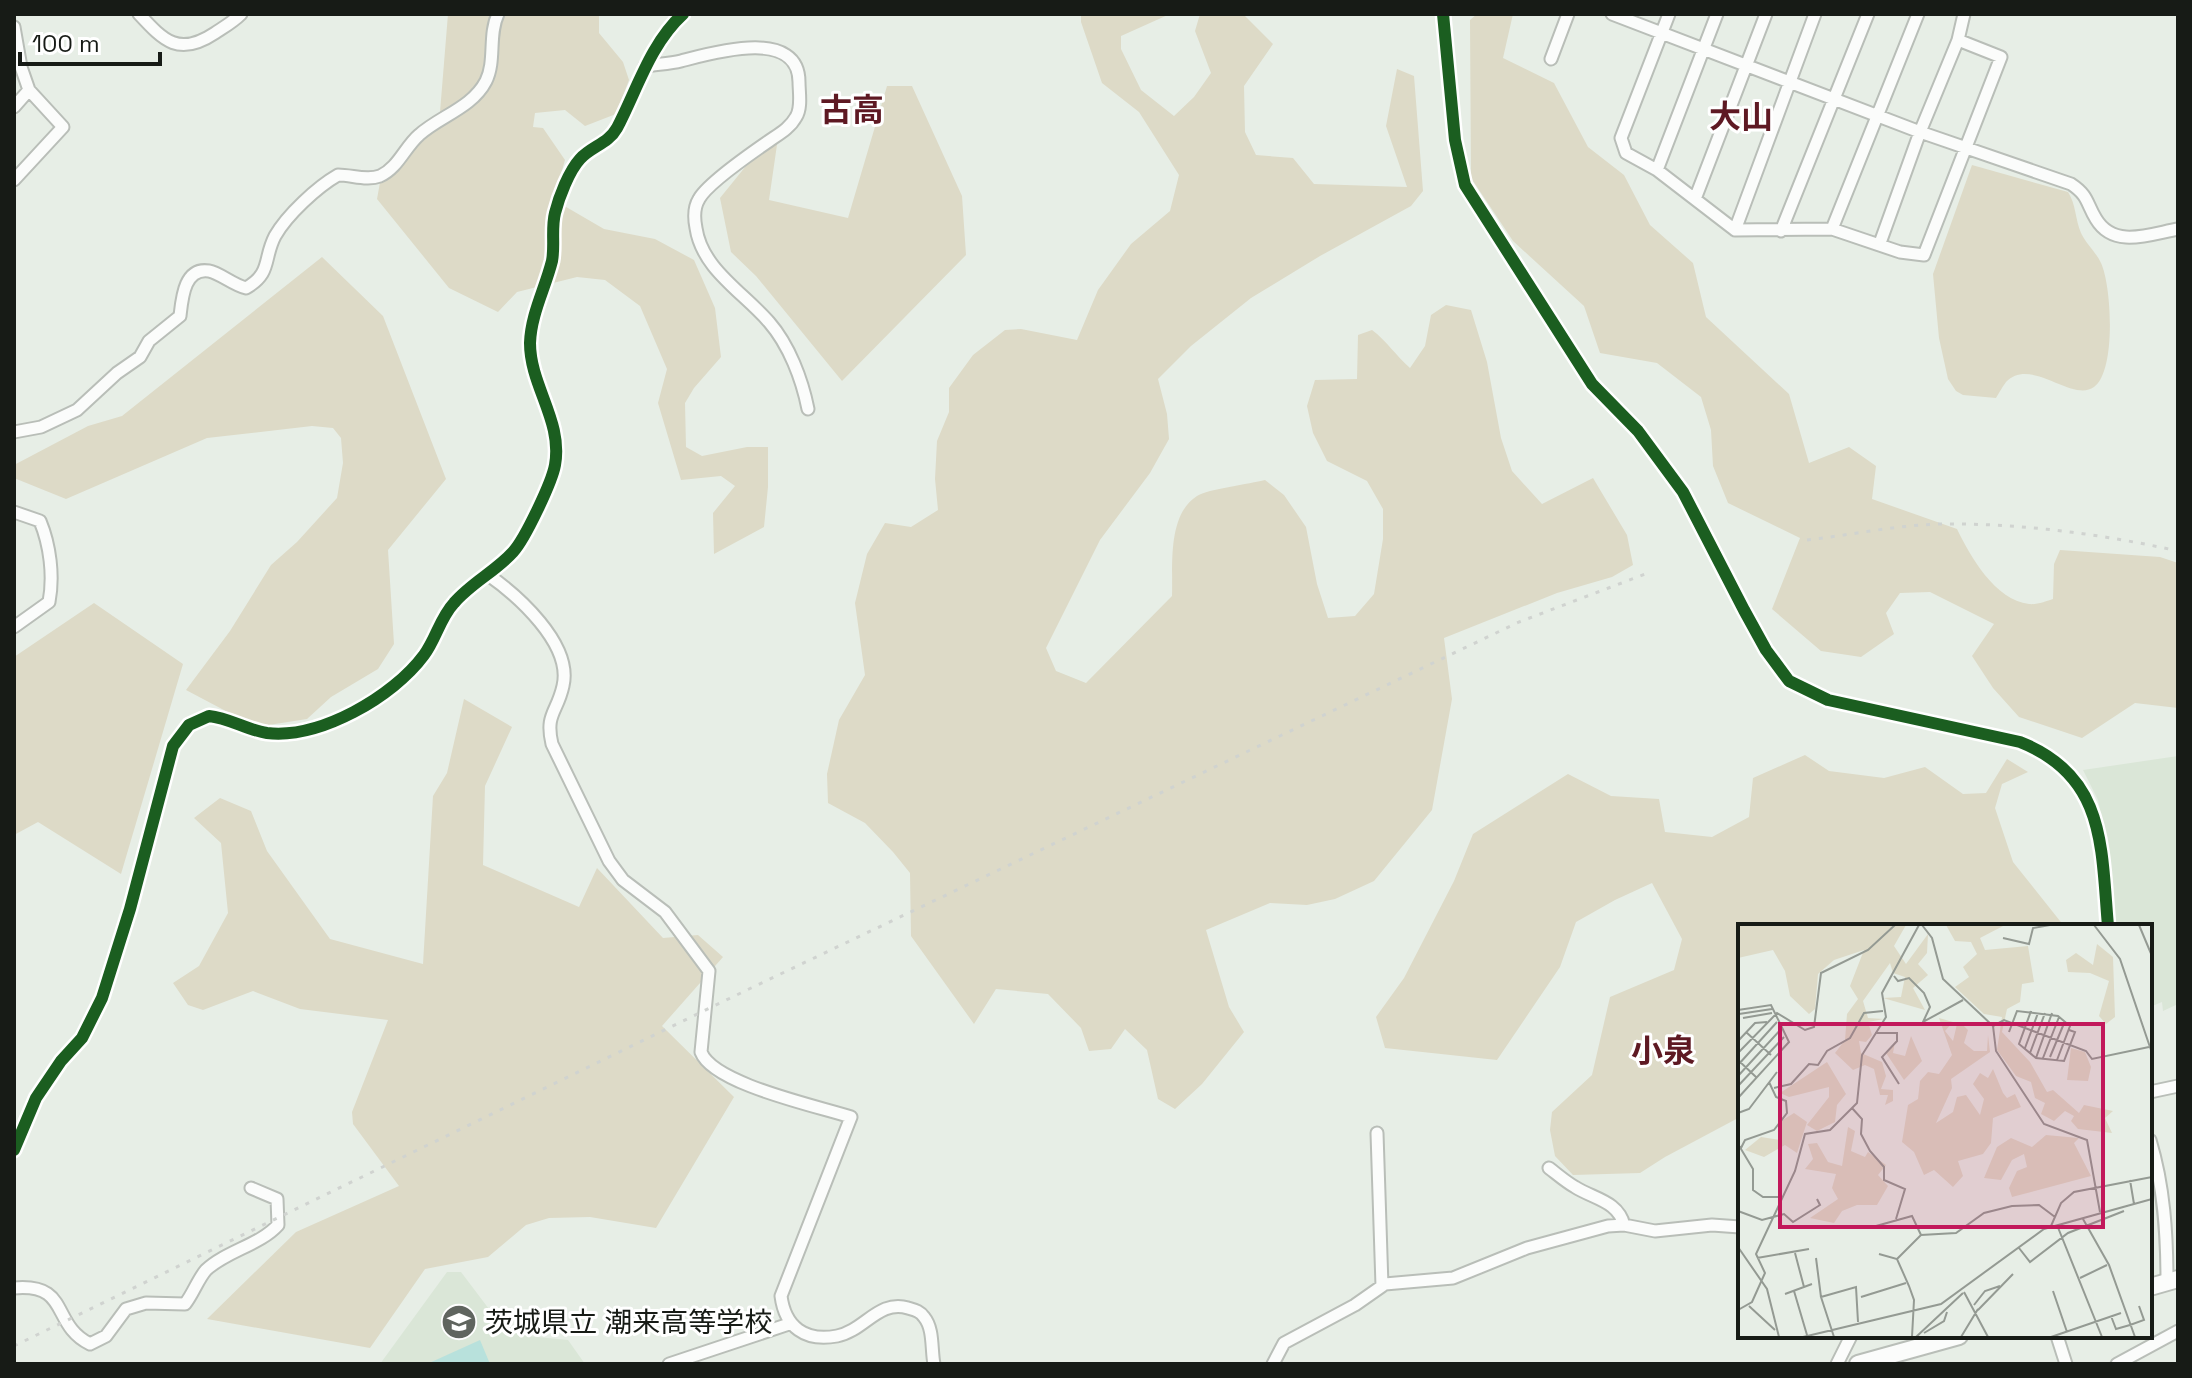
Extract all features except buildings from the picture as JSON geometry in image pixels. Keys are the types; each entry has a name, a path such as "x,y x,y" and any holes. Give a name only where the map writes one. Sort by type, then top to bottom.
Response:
{"highway":[{"path":"2152,1286 2173,1281"},
{"path":"1871,1362 1952,1338"}],"street":[{"path":"139,14 171,43 189,45 206,39 241,14"},
{"path":"14,432 41,427 69,415 140,357 149,341 180,316 183,288 190,278 212,271 234,285 246,288 258,281 265,272 269,250 281,227 322,184 338,175 360,178 385,174 421,133 465,104 488,79 494,23 498,14"},
{"path":"14,1150 36,1098 61,1061 82,1038 102,998 130,909 173,746 189,725 209,716 267,733 300,732 342,718 397,685 425,654 454,603 513,552 524,535 555,468 557,437 531,363 530,340 534,314 552,260 555,214 580,159 611,138 645,66 670,26 683,14"},
{"path":"1551,59 1568,14"},
{"path":"1612,14 1920,132 2071,184 2088,197 2096,219 2117,237 2178,229"},
{"path":"1669,14 1621,138 1626,153 1657,170 1735,230 1832,229 1900,252 1924,255 2001,57 1958,40"},
{"path":"1657,170 1717,14"},
{"path":"1695,199 1766,14"},
{"path":"1735,230 1815,14"},
{"path":"1781,231 1868,14"},
{"path":"1832,229 1918,14"},
{"path":"1880,243 1920,132 1958,40 1964,14"},
{"path":"1445,15 1455,140 1465,185 1592,384 1638,431 1683,492 1766,650 1789,681 1828,700 2020,742 2060,764 2083,790 2097,823 2108,924"},
{"path":"14,28 29,90 63,127 14,180"},
{"path":"645,66 679,62 720,50 773,48 794,62 799,73 797,116 787,128 699,197 695,225 698,242 712,266 770,323 784,344 797,372 808,409"},
{"path":"14,107 29,90"},
{"path":"14,512 40,521 46,535 50,561 49,602 14,627"},
{"path":"487,574 521,601 564,665 564,685 548,723 552,744 609,861 623,880 665,912 709,971 701,1052 704,1060 714,1069 745,1084 851,1117 784,1285 782,1310 789,1324 804,1334 837,1336 856,1328 877,1312 900,1306 920,1312 930,1326 934,1364"},
{"path":"2152,1092 2178,1086"},
{"path":"1377,1133 1382,1286"},
{"path":"2152,1146 2173,1281"},
{"path":"1549,1168 1574,1187 1612,1205 1621,1214 1624,1225"},
{"path":"14,1288 31,1287 51,1295 76,1337 90,1344 106,1336 126,1309 146,1303 185,1304 205,1271 278,1225 277,1199 251,1188"},
{"path":"1274,1364 1284,1343 1355,1305 1382,1286 1453,1278 1527,1248 1608,1226 1624,1225 1655,1231 1712,1225 1738,1227"},
{"path":"669,1364 789,1324"},
{"path":"2117,1364 2178,1331"},
{"path":"1837,1364 1850,1338"},
{"path":"2058,1338 2066,1364"}],"shaded area":[{"path":"448,14 599,14 599,33 623,62 629,80 616,114 585,126 565,110 535,113 533,127 543,128 565,160 552,205 561,204 604,229 655,239 694,260 715,308 721,357 685,403 686,447 702,456 747,447 768,447 764,527 714,554 713,513 735,486 721,476 681,480 658,403 667,369 640,306 605,280 577,277 517,292 498,312 449,288 377,199 383,166 440,112"},
{"path":"1081,14 1170,14 1121,36 1121,49 1141,90 1174,116 1194,97 1211,73 1195,31 1200,14 1243,14 1273,44 1244,86 1245,132 1256,155 1293,158 1314,184 1407,187 1386,126 1397,69 1414,76 1423,191 1411,206 1251,298 1191,346 1158,379 1167,414 1169,439 1150,473 1100,540 1046,648 1056,671 1086,683 1172,596 1176,528 1187,505 1202,493 1265,480 1284,495 1306,527 1317,584 1328,618 1355,616 1374,594 1383,539 1383,509 1367,481 1327,461 1313,433 1307,406 1315,380 1357,379 1358,335 1372,330 1410,368 1425,346 1431,315 1446,305 1471,310 1487,362 1501,438 1512,471 1542,504 1593,478 1627,535 1633,565 1612,577 1557,593 1444,638 1452,699 1432,810 1374,881 1335,899 1307,905 1270,903 1206,930 1229,1007 1244,1032 1202,1084 1175,1109 1158,1099 1147,1050 1125,1029 1111,1049 1089,1051 1081,1028 1048,994 996,989 974,1024 911,936 910,873 865,823 828,803 827,774 839,720 865,675 855,603 867,554 885,523 911,527 938,510 935,479 937,441 949,412 949,388 973,355 1005,330 1021,329 1077,340 1098,290 1131,244 1170,211 1179,175 1139,112 1102,83"},
{"path":"1477,14 1513,14 1503,58 1554,83 1588,147 1624,175 1650,225 1693,263 1706,317 1789,394 1809,463 1849,447 1876,466 1872,499 1957,529 1985,575 2017,601 2032,604 2053,599 2054,564 2060,550 2160,557 2178,563 2178,708 2135,703 2082,738 2019,717 1993,688 1972,656 1994,624 1930,592 1900,593 1886,613 1894,634 1861,657 1821,651 1772,609 1800,538 1728,503 1713,466 1711,430 1701,397 1657,363 1600,353 1584,306 1513,241 1471,178 1470,20"},
{"path":"887,86 912,86 962,196 966,255 842,381 756,276 731,252 720,198 780,124 769,200 848,218"},
{"path":"1972,165 2068,192 2071,197 2081,233 2101,263 2108,290 2109,348 2101,378 2094,387 2074,389 2039,376 2016,375 2006,382 1996,398 1963,395 1948,379 1939,338 1933,274"},
{"path":"322,257 383,316 446,479 388,550 394,644 378,669 331,697 307,719 256,727 186,690 230,631 271,565 337,498 343,463 341,438 333,428 312,426 207,438 66,499 14,478 14,465 88,426 122,416"},
{"path":"94,603 183,664 121,874 38,822 14,835 14,657"},
{"path":"464,699 512,727 485,786 483,865 579,907 597,868 663,938 698,935 723,957 662,1026 734,1097 656,1228 590,1217 549,1218 526,1225 488,1257 425,1269 370,1348 207,1319 296,1232 399,1186 353,1124 352,1112 388,1020 300,1009 253,991 203,1010 188,1005 173,983 199,966 228,913 221,843 194,818 220,798 251,811 267,851 330,939 423,964 433,796 447,773"},
{"path":"1805,755 1829,771 1884,778 1925,767 1963,794 1986,793 2007,759 2028,772 2002,784 1995,808 2013,862 2062,924 1738,924 1738,1118 1640,1173 1573,1175 1555,1156 1550,1130 1552,1112 1592,1075 1610,997 1674,970 1682,939 1652,883 1576,922 1560,967 1497,1060 1385,1048 1376,1017 1404,978 1454,881 1473,834 1568,774 1611,796 1659,799 1665,832 1712,837 1749,817 1753,778"},
{"path":"2178,756 2178,1004 2163,1011 2162,1002 2152,1006 2152,924 2116,924 2104,828 2098,800 2083,770"},
{"name":"茨城県立 潮来高等学校","path":"447,1272 461,1272 489,1309 527,1336 568,1340 585,1364 380,1364"}],"water":[{"path":"480,1340 490,1364 427,1364"}],"railway":[{"path":"1807,540 1908,526 1971,524 2060,531 2178,551"},
{"path":"14,1346 749,989 1519,622 1648,573"}],"cycle path":[{"path":"14,1150 36,1098 61,1061 82,1038 102,998 130,909 173,746 189,725 209,716 267,733 288,733 310,729 354,712 375,700 411,671 428,649 454,603 506,559 524,535 544,497 555,465 551,418 535,374 530,343 552,261 557,207 576,164 617,128 653,53 683,14"},
{"path":"1443,14 1455,140 1465,185 1592,384 1638,431 1683,492 1766,650 1789,681 1828,700 2020,742 2048,756 2069,774 2084,794 2094,817 2100,842 2108,924"}],"place":[{"name":"茨城県立 潮来高等学校","path":"459,1322"}],"district":[{"name":"古高","path":"852,110"},
{"name":"大山","path":"1741,117"},
{"name":"小泉","path":"1663,1051"}]}
